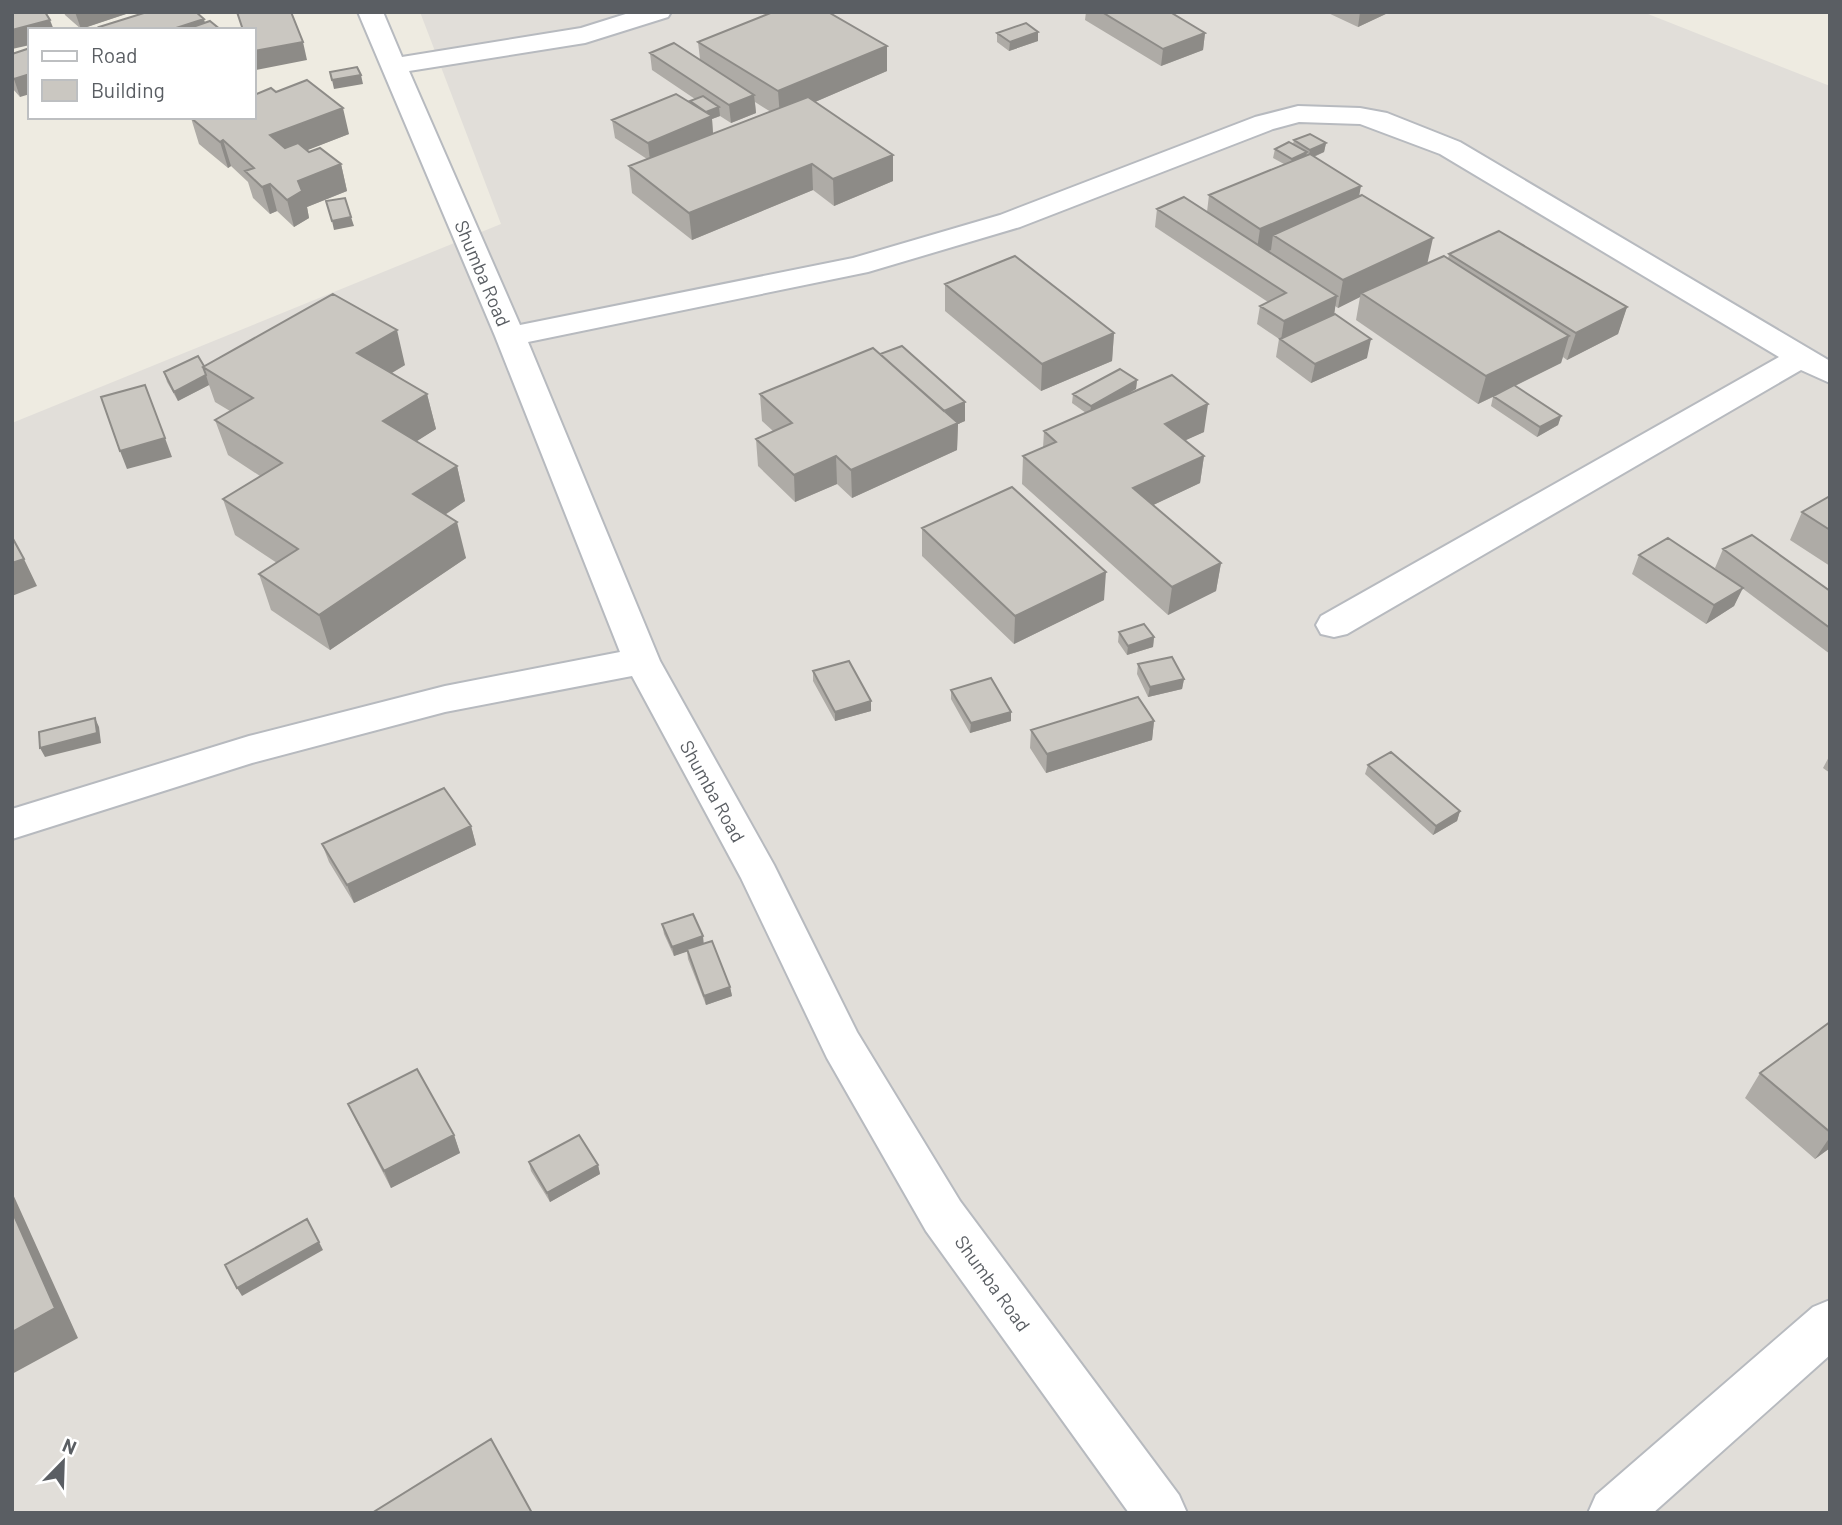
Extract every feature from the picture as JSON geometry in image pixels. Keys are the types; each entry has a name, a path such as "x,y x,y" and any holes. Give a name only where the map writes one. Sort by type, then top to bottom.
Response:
{"street":[{"name":"Shumba Road","path":"370,12 510,336 642,661 760,876 842,1045 943,1216 1161,1513"},
{"path":"395,66 585,35 659,12"},
{"path":"510,336 858,266 1010,221 1264,123 1298,114 1320,114 1378,119 1450,148 1830,374"},
{"path":"1334,625 1801,357"},
{"path":"12,824 248,750 432,703 642,661"},
{"path":"1614,1513 1830,1322"}],"shaded area":[{"path":"420,12 1643,12 1830,86 1830,1513 12,1513 12,423 501,224"}],"building":[{"path":"12,12 45,12 50,20 12,30"},
{"path":"147,12 196,12 204,19 176,28 99,27"},
{"path":"237,12 291,12 303,42 256,51 256,28 242,28"},
{"path":"773,12 828,12 887,46 778,91 698,42"},
{"path":"1102,12 1170,12 1205,33 1163,49"},
{"path":"210,21 219,28 190,28"},
{"path":"1026,23 1038,32 1010,42 997,33"},
{"path":"674,43 754,95 729,105 650,53"},
{"path":"28,49 28,75 14,79 12,77 12,54"},
{"path":"357,67 361,75 332,80 330,72"},
{"path":"307,80 343,108 270,135 285,148 298,143 309,152 320,148 341,164 298,181 302,191 287,200 270,184 262,187 245,171 254,168 223,140 220,142 192,119 256,119 256,94 271,88 276,92"},
{"path":"676,94 712,116 648,143 612,120"},
{"path":"703,96 719,107 706,112 690,101"},
{"path":"808,97 893,155 833,179 812,164 689,213 629,166"},
{"path":"1310,134 1326,143 1310,150 1294,140"},
{"path":"1289,142 1307,152 1292,159 1275,149"},
{"path":"1310,154 1361,186 1260,229 1209,195"},
{"path":"1362,195 1433,238 1343,280 1273,235"},
{"path":"1184,197 1337,296 1284,321 1260,306 1286,293 1157,209"},
{"path":"345,198 351,217 332,221 326,201"},
{"path":"1499,231 1627,307 1576,333 1449,254"},
{"path":"1015,256 1114,333 1042,364 945,284"},
{"path":"1444,256 1569,336 1486,376 1361,293"},
{"path":"333,294 397,330 357,353 427,394 383,421 457,466 413,494 457,522 319,615 259,574 298,549 223,499 282,463 215,420 253,398 203,367"},
{"path":"1335,314 1371,339 1315,364 1280,339"},
{"path":"902,346 965,402 944,411 880,354"},
{"path":"873,348 958,423 851,470 836,456 794,475 756,439 792,423 760,394"},
{"path":"198,356 206,375 174,392 164,372"},
{"path":"1120,369 1137,380 1091,406 1073,394"},
{"path":"1172,375 1208,404 1165,424 1204,456 1133,488 1221,563 1172,587 1023,456 1056,442 1044,431"},
{"path":"145,385 165,438 120,451 101,397"},
{"path":"1514,385 1561,416 1540,427 1493,396"},
{"path":"1012,487 1106,572 1015,616 922,528"},
{"path":"1830,496 1830,530 1802,512"},
{"path":"1752,535 1830,591 1830,628 1723,549"},
{"path":"12,537 24,559 12,563"},
{"path":"1668,538 1743,588 1714,605 1639,555"},
{"path":"1144,624 1154,637 1128,646 1119,632"},
{"path":"1172,657 1184,679 1150,687 1138,664"},
{"path":"849,661 871,701 835,712 813,671"},
{"path":"991,678 1011,712 971,723 951,690"},
{"path":"1138,697 1154,721 1047,754 1031,730"},
{"path":"95,718 97,733 40,748 39,732"},
{"path":"1391,752 1460,811 1436,826 1368,765"},
{"path":"444,788 471,826 347,885 322,844"},
{"path":"693,914 703,936 672,947 662,924"},
{"path":"712,941 730,987 704,996 687,949"},
{"path":"1830,1022 1830,1132 1760,1073"},
{"path":"417,1069 454,1135 384,1171 348,1104"},
{"path":"579,1135 598,1165 547,1193 529,1162"},
{"path":"12,1211 55,1308 12,1332"},
{"path":"307,1219 319,1242 237,1288 225,1265"},
{"path":"491,1439 532,1513 372,1513"}]}
